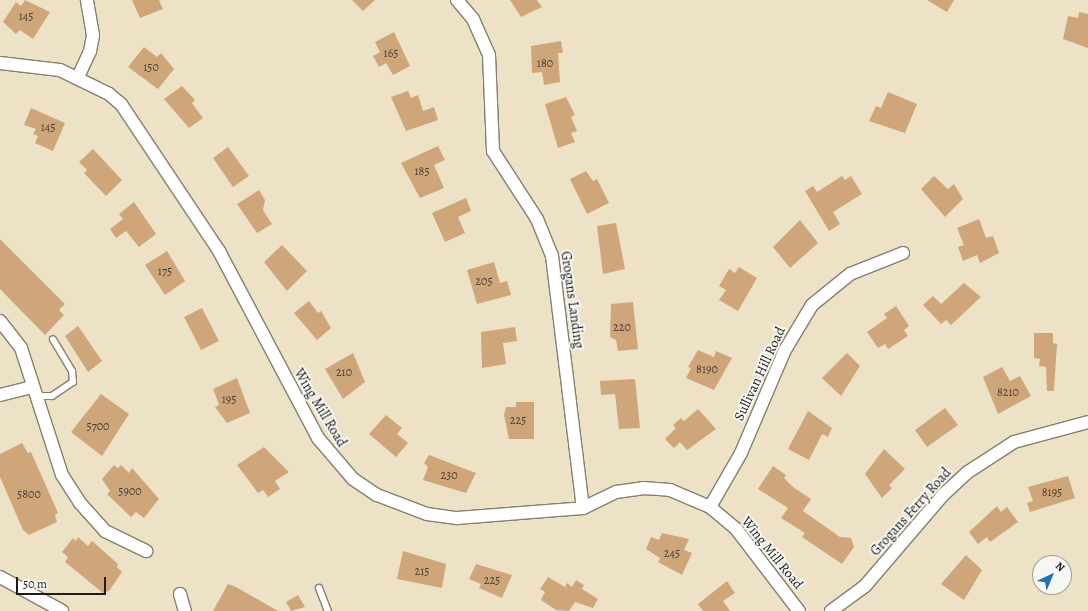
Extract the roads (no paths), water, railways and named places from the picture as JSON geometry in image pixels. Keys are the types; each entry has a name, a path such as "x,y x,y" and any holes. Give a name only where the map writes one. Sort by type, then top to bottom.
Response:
{"street":[{"path":"78,77 90,51 93,35 87,0"},
{"name":"Grogans Landing","path":"457,0 473,19 489,55 494,151 537,219 552,256 583,508"},
{"name":"Wing Mill Road","path":"0,63 60,70 78,77 109,94 132,117 219,251 314,432 353,479 376,496 427,514 495,517 583,508 616,492 644,488 670,490 710,507 737,530 799,611"},
{"name":"Sullivan Hill Road","path":"710,507 741,453 785,350 812,305 850,274 903,253"},
{"path":"0,321 21,348 62,475 80,503 105,531 146,550"},
{"path":"0,395 34,391"},
{"name":"Grogans Ferry Road","path":"831,611 865,586 943,495 968,472 1014,442 1088,422"},
{"path":"0,577 55,609"},
{"path":"180,594 185,611"}],"lane":[{"path":"34,391 52,396 73,382 72,371 53,339"},
{"path":"319,588 328,611"}]}
